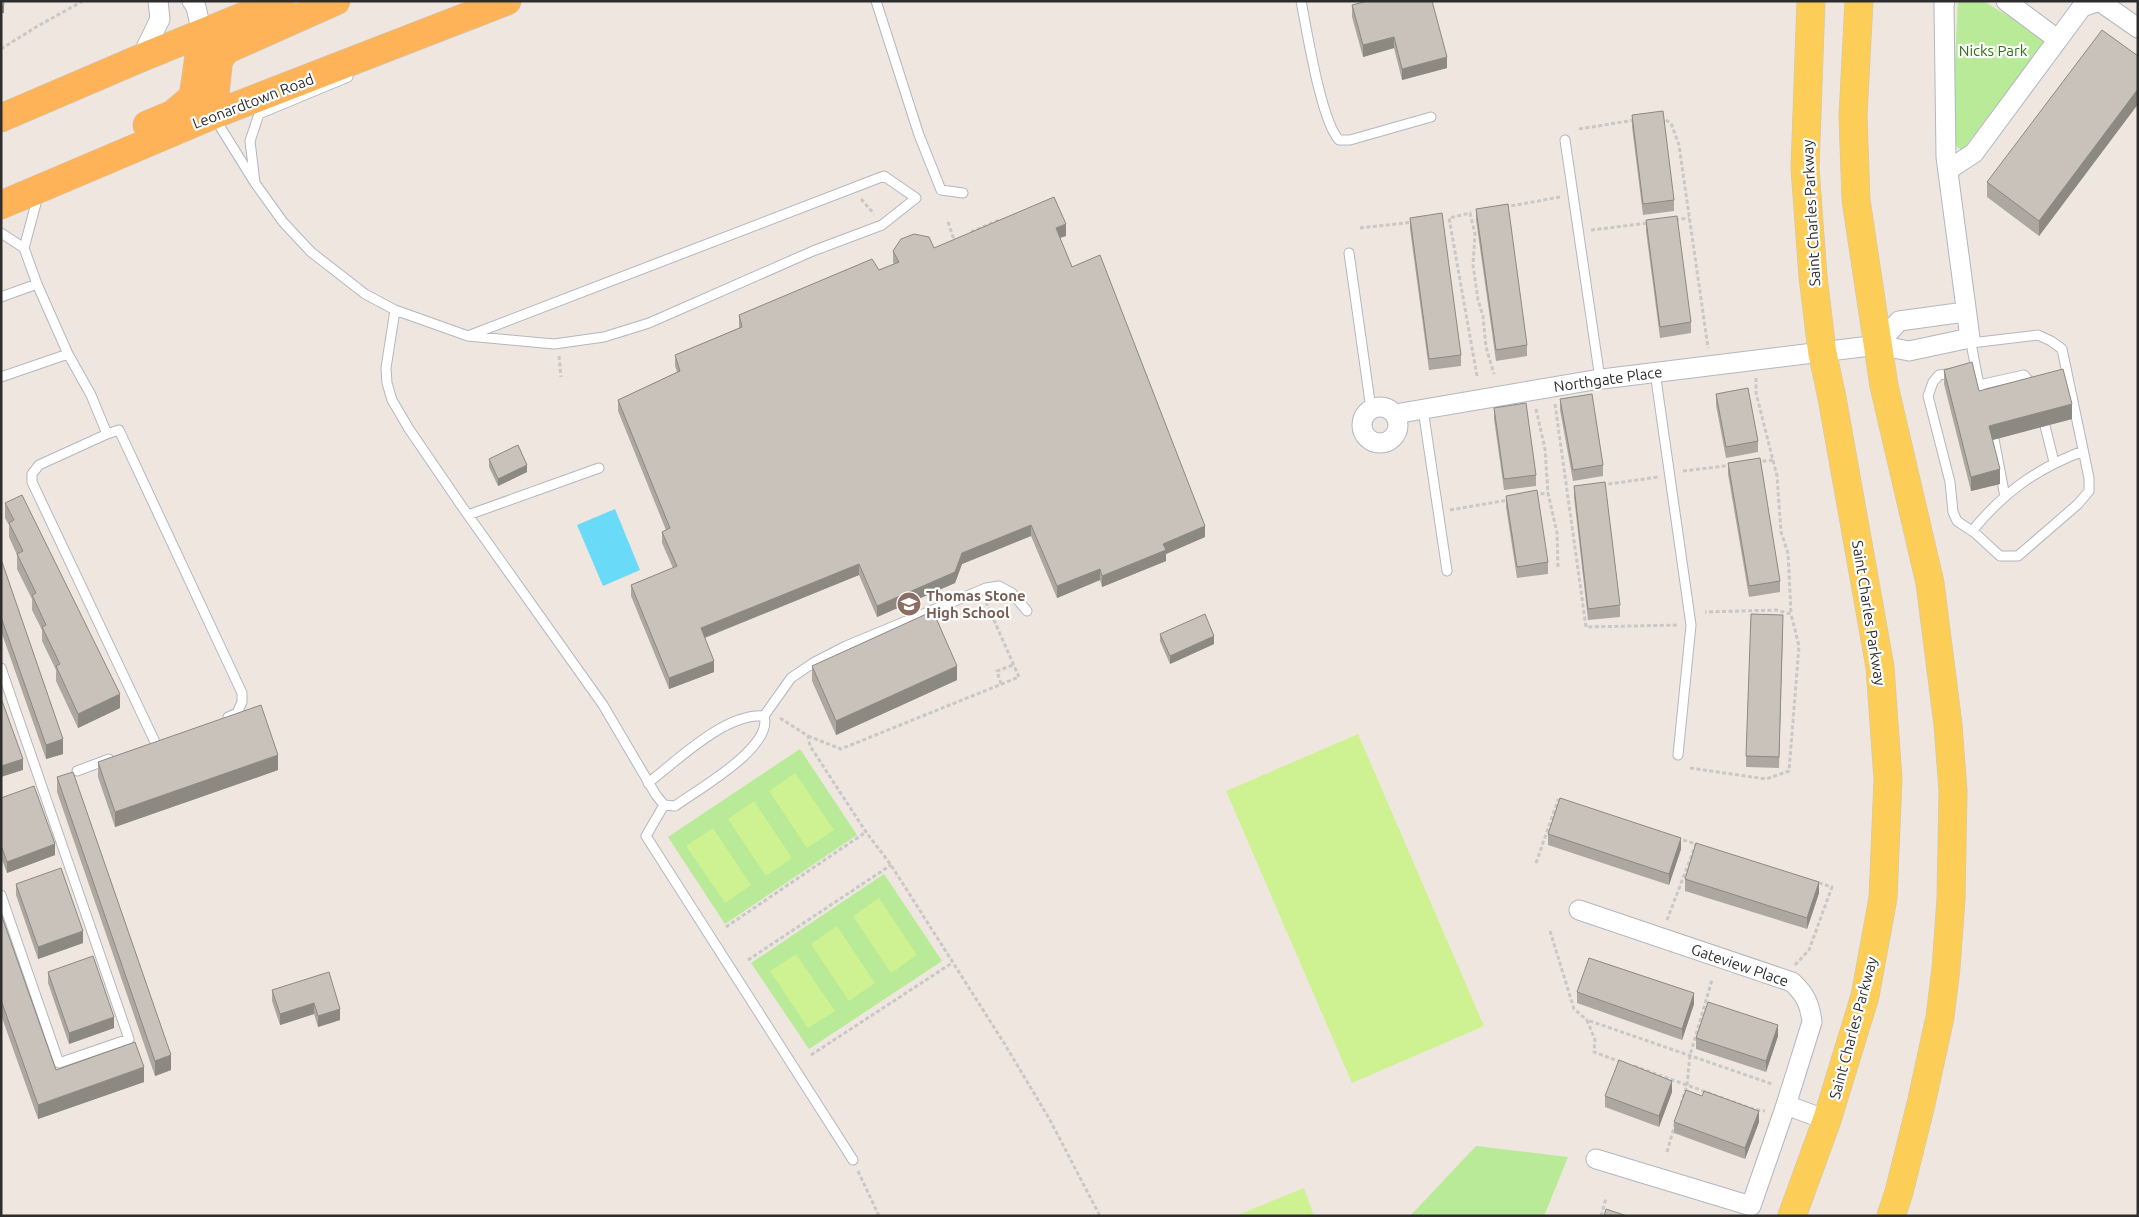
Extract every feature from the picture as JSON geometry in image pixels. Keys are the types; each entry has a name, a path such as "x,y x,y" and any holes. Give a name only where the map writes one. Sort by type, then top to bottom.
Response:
{"highway":[{"path":"1,118 281,1"},
{"path":"213,115 218,66 222,54 226,50 336,1"},
{"name":"Leonardtown Road","path":"1,205 213,115 507,1"},
{"path":"51,184 110,140 173,114 193,97 202,34"}],"main road":[{"name":"Saint Charles Parkway","path":"1792,1216 1827,1120 1864,996 1882,898 1888,779 1880,666 1822,351 1813,277 1805,168 1811,1"},
{"path":"1859,1 1853,116 1856,200 1878,345 1893,425 1930,583 1948,725 1953,791 1951,899 1940,1017 1899,1192 1890,1216"}],"street":[{"path":"141,58 160,19 158,1"},
{"path":"192,1 196,7 202,34"},
{"path":"1945,1 1948,170 1970,341"},
{"path":"2006,1 2057,39"},
{"path":"1948,170 1974,153 2082,7 2099,1 2138,28"},
{"path":"1878,345 1899,321 1965,312"},
{"name":"Northgate Place","path":"1395,414 1655,372 1878,345 1909,351 1970,341"},
{"path":"1388,408 1395,414 1398,423 1395,435 1386,442 1374,442 1365,435 1362,424 1366,413 1371,409 1388,408"},
{"name":"Gateview Place","path":"1578,910 1792,982 1807,998 1811,1008 1812,1022 1778,1108 1751,1206 1596,1159"},
{"path":"1778,1108 1827,1120"}],"lane":[{"path":"876,1 919,135 942,190 963,193"},
{"path":"1301,1 1311,52 1329,122 1334,135 1339,140 1350,140 1430,118"},
{"path":"421,44 442,27"},
{"path":"255,183 250,141 259,114 359,72"},
{"path":"213,115 255,183 284,222 311,252 365,294 395,310 468,336 509,341 558,344 604,337 649,323 813,251 882,226 916,198 884,176 468,336"},
{"path":"1565,140 1600,380"},
{"path":"51,184 29,224 24,248 68,354 91,395 107,434"},
{"path":"1,233 24,248"},
{"path":"1349,253 1371,409"},
{"path":"1,297 38,284"},
{"path":"395,310 386,368 387,383 392,400 409,429 468,516 603,705 648,783 664,805 675,806 752,750 763,732 764,716 791,678 813,663 846,646 986,588 999,586 1012,593 1027,611"},
{"path":"1976,370 1939,375 1933,382 1928,396 1950,482 1953,512 1957,522 1972,531 2000,556 2018,556 2078,504 2089,491 2083,451 2062,349 2038,335 1970,341 1976,370 1979,385 1988,403"},
{"path":"1,377 68,354"},
{"path":"1655,372 1691,625 1678,755"},
{"path":"1979,385 2024,375 2037,390"},
{"path":"1423,409 1447,571"},
{"path":"2045,426 2054,462"},
{"path":"155,742 32,482 32,474 38,465 107,434 119,430 242,693 242,702 237,713 219,720"},
{"path":"1994,439 2005,497"},
{"path":"1972,531 1988,511 2034,473 2054,462 2083,451"},
{"path":"468,516 598,468"},
{"path":"1,668 129,1039 59,1063 1,895"},
{"path":"648,783 721,728 736,720 752,715 764,716"},
{"path":"77,770 120,755"},
{"path":"664,805 646,836 854,1160"}],"path":[{"path":"1,49 83,1"},
{"path":"1658,116 1671,123 1679,145 1707,344"},
{"path":"1579,129 1640,118"},
{"path":"852,188 876,216"},
{"path":"1498,208 1573,194"},
{"path":"1439,219 1480,211"},
{"path":"1470,213 1475,234 1473,265 1478,300 1483,316 1486,347 1494,374"},
{"path":"1449,218 1476,376"},
{"path":"1671,220 1689,218"},
{"path":"948,222 954,240 999,220"},
{"path":"1360,228 1420,221"},
{"path":"1578,232 1652,222"},
{"path":"558,344 561,378"},
{"path":"1690,768 1766,779 1788,771 1800,646 1791,614 1788,553 1782,532 1777,476 1756,393 1755,360"},
{"path":"1555,400 1586,627 1679,625"},
{"path":"1534,404 1545,448 1548,493 1557,533 1558,568"},
{"path":"1755,462 1773,460"},
{"path":"1683,471 1737,465"},
{"path":"1595,486 1661,477"},
{"path":"1567,490 1576,488"},
{"path":"1530,496 1548,493"},
{"path":"1438,512 1511,499"},
{"path":"780,718 808,736 841,749 1019,677 986,602"},
{"path":"1705,612 1776,610 1791,614"},
{"path":"1001,684 997,671 1013,665"},
{"path":"808,736 810,746 866,832 891,865 1050,1120 1100,1216"},
{"path":"1536,863 1558,800 1567,803"},
{"path":"726,927 866,832"},
{"path":"1668,835 1705,847"},
{"path":"1660,938 1696,844"},
{"path":"748,960 891,865"},
{"path":"1784,979 1809,950 1832,887 1814,882"},
{"path":"1550,930 1574,1009 1587,1020 1772,1084"},
{"path":"811,1055 953,962"},
{"path":"1679,1110 1687,1085 1690,1055 1712,980"},
{"path":"1587,1020 1595,1040 1594,1052 1622,1062"},
{"path":"1632,1065 1752,1109 1778,1108"},
{"path":"1666,1152 1677,1119"},
{"path":"854,1160 880,1216"},
{"path":"1601,1216 1606,1198"}],"green space":[{"name":"Nicks Park","path":"1958,1 1983,1 2047,39 1962,151 1951,141"},
{"path":"1358,734 1484,1026 1352,1083 1226,791"},
{"path":"800,749 857,835 725,924 668,837"},
{"path":"795,773 834,830 807,848 769,791"},
{"path":"754,801 792,858 766,876 728,819"},
{"path":"713,828 751,885 725,903 686,846"},
{"path":"884,874 942,961 809,1049 751,963"},
{"path":"879,898 917,955 891,973 853,916"},
{"path":"837,926 875,983 849,1001 811,944"},
{"path":"796,954 835,1011 808,1028 770,971"},
{"path":"1476,1146 1568,1157 1544,1216 1410,1216"},
{"path":"1304,1188 1314,1216 1235,1216"}],"water":[{"path":"615,509 640,570 603,586 577,525"}],"building":[{"path":"1368,1 1432,1 1447,57 1402,69 1394,37 1363,45 1352,5"},
{"path":"2102,30 2138,56 2138,89 2039,221 1987,182"},
{"path":"1663,111 1674,200 1643,204 1632,115"},
{"path":"1054,197 1066,224 1056,228 1072,267 1100,255 1205,526 1163,544 1166,550 1102,576 1100,569 1057,586 1031,525 962,553 955,572 877,606 859,564 701,628 714,661 669,678 631,585 677,566 662,532 670,528 618,400 680,371 675,355 742,327 739,315 872,259 879,270 899,262 893,251 901,239 914,234 929,237 934,248"},
{"path":"1508,204 1527,345 1496,350 1476,209"},
{"path":"1442,213 1461,355 1429,359 1410,218"},
{"path":"1677,216 1691,322 1660,327 1646,220"},
{"path":"1972,362 1979,391 2063,369 2072,404 1989,426 2000,469 1971,477 1944,370"},
{"path":"1748,388 1758,441 1726,447 1716,394"},
{"path":"1592,394 1603,465 1573,470 1560,399"},
{"path":"1526,403 1536,475 1504,479 1494,408"},
{"path":"518,445 527,465 498,479 489,459"},
{"path":"1760,458 1780,581 1749,586 1728,463"},
{"path":"1605,482 1620,605 1588,609 1574,486"},
{"path":"1537,490 1548,562 1517,567 1506,496"},
{"path":"22,495 120,694 78,714 56,666 60,664 42,627 46,625 32,595 36,593 17,554 23,551 9,523 14,520 5,503"},
{"path":"1,559 63,739 46,745 1,617"},
{"path":"933,611 957,666 836,721 812,666"},
{"path":"1205,614 1214,636 1170,656 1160,634"},
{"path":"1751,614 1783,615 1779,757 1746,756"},
{"path":"1,698 23,759 1,766"},
{"path":"261,705 278,755 115,812 98,762"},
{"path":"73,772 171,1055 155,1061 57,777"},
{"path":"34,786 55,844 7,862 1,845 1,798"},
{"path":"1560,798 1681,838 1669,874 1548,834"},
{"path":"1696,843 1819,882 1807,918 1685,879"},
{"path":"61,868 83,931 38,947 16,884"},
{"path":"1,914 56,1070 135,1042 144,1067 38,1105 1,1000"},
{"path":"93,956 114,1017 69,1033 48,972"},
{"path":"1589,958 1694,993 1682,1029 1577,992"},
{"path":"329,972 340,1009 318,1016 314,1003 280,1014 272,990"},
{"path":"1708,1002 1778,1025 1766,1061 1696,1038"},
{"path":"1619,1060 1672,1081 1659,1116 1605,1096"},
{"path":"1686,1090 1702,1096 1704,1091 1759,1111 1745,1148 1674,1122"},
{"path":"1606,1209 1627,1216 1604,1216"}],"place":[{"name":"Thomas Stone High School","path":"909,604"}]}
